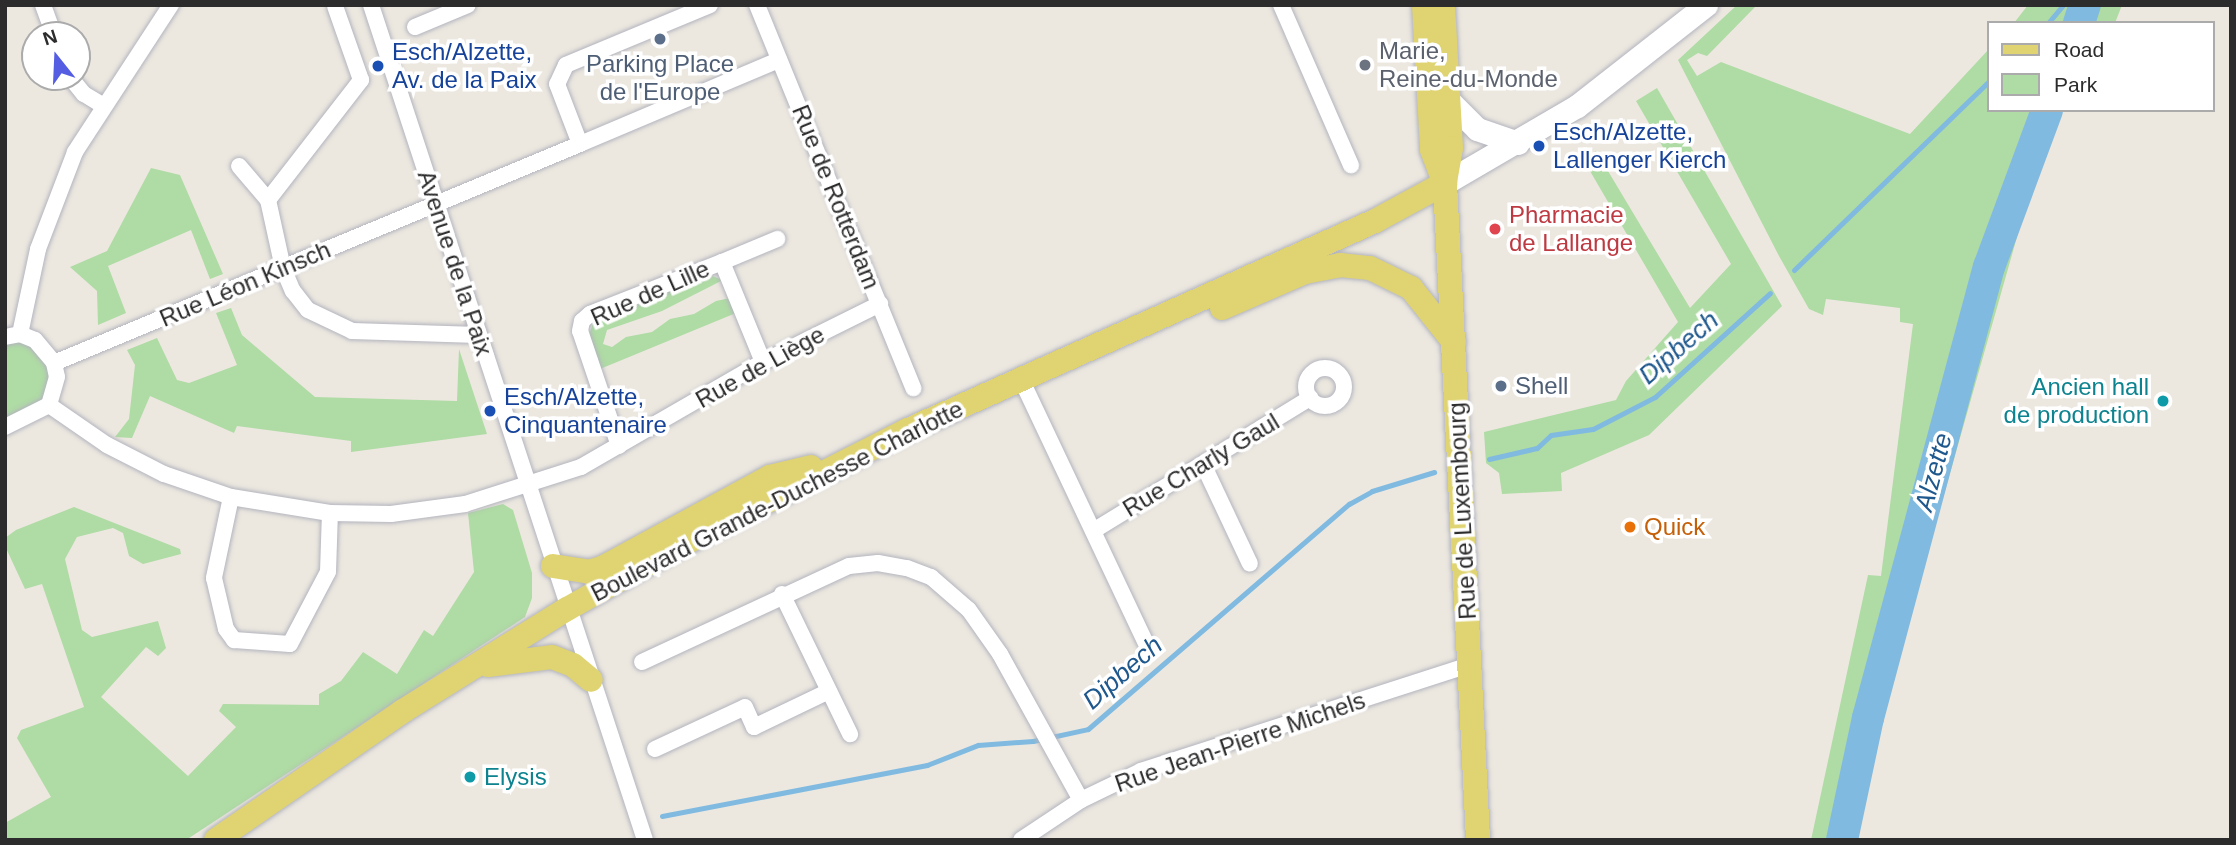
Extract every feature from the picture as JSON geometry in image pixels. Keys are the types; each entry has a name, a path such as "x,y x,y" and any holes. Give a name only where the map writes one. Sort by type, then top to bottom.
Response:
{"main road":[{"name":"Rue de Luxembourg","path":"1424,5 1432,150 1445,183"},
{"name":"Rue de Luxembourg","path":"1443,5 1451,148 1445,183 1478,840"},
{"path":"1445,183 1518,143 1652,52 1706,5"},
{"path":"1448,100 1477,129 1518,143"},
{"name":"Boulevard Grande-Duchesse Charlotte","path":"216,840 473,667 567,609 849,458 1375,221 1445,183"},
{"path":"1098,345 1190,322 1305,272 1340,265 1370,268 1411,288 1454,342"},
{"path":"553,566 589,572 770,477 849,458"},
{"path":"473,667 542,656 573,665 591,680"}],"street":[{"path":"5,427 49,405 57,377 54,363 35,340 13,336 53,205 75,152 102,106 171,5"},
{"name":"Avenue de la Paix","path":"371,5 645,840"},
{"path":"415,27 468,5"},
{"path":"580,144 557,84 566,65 680,11 710,5"},
{"name":"Rue de Rotterdam","path":"757,5 914,388"},
{"path":"1281,5 1351,165"},
{"path":"268,200 361,80 335,6"},
{"name":"Rue Léon Kinsch","path":"54,363 779,60"},
{"path":"82,91 102,106"},
{"path":"239,166 268,200 284,268 301,300 329,323 352,331 478,335"},
{"name":"Rue de Lille","path":"619,446 580,331 582,321 777,239"},
{"name":"Rue de Lille","path":"722,262 764,362"},
{"name":"Rue de Liège","path":"49,405 130,457 164,474 231,496 330,513 391,514 465,504 581,467 764,362 880,304"},
{"path":"1021,379 1146,643"},
{"name":"Rue Charly Gaul","path":"1093,531 1310,398"},
{"path":"1203,464 1250,564"},
{"path":"231,496 214,578 226,629 234,640 290,644 328,572 330,513"},
{"path":"642,662 782,594 849,566 878,563 931,577 969,610 1000,654 1081,800"},
{"path":"782,594 850,734"},
{"name":"Rue Jean-Pierre Michels","path":"1021,840 1081,800 1141,771 1469,665"},
{"path":"655,749 745,707 754,727 829,691"}],"green space":[{"path":"1737,5 1757,5 1707,56 1698,53 1687,60 1697,76 1721,62 1910,134 1988,50 1988,112 2052,112 1846,840 1811,840 1868,575 1881,576 1913,324 1900,322 1900,308 1826,299 1823,315 1809,309 1678,60"},
{"path":"2028,5 2122,5 2116,21 2016,21"},
{"path":"1657,88 1782,306 1649,435 1561,473 1562,491 1502,494 1499,473 1486,463 1484,432 1616,400 1626,381 1678,322 1583,159 1596,151 1690,308 1731,264 1636,101"},
{"path":"151,168 180,175 223,274 210,279 191,230 108,266 126,313 98,325 97,291 70,267 107,251"},
{"path":"707,274 723,280 662,311 607,330 603,344 612,347 626,337 652,332 670,319 694,314 716,301 730,298 736,313 600,369 589,335 594,320"},
{"path":"231,308 242,335 315,397 457,401 459,349 487,434 351,452 351,441 237,426 234,433 150,396 132,438 115,437 129,419 135,365 127,350 157,338 177,380 189,383 237,365 216,313"},
{"path":"5,337 46,351 55,391 5,427"},
{"path":"503,504 513,510 532,573 532,598 525,617 186,840 5,840 5,823 51,797 17,738 21,730 84,707 42,584 25,589 5,546 5,538 16,530 74,507 180,549 181,554 143,564 129,556 123,533 113,528 77,537 65,559 82,630 92,637 158,621 166,648 158,656 146,647 101,697 188,776 236,727 219,711 223,704 319,705 319,694 341,681 363,652 397,674 424,630 433,636 474,572 468,513"}],"waterway":[{"name":"Dipbech","path":"2050,21 2063,5"},
{"name":"Alzette","path":"2080,21 2085,5"},
{"name":"Dipbech","path":"1794,270 1988,82"},
{"name":"Alzette","path":"1842,840 1868,718 1989,267 2046,112"},
{"name":"Dipbech","path":"1489,459 1537,448 1551,435 1593,429 1655,397 1770,293"},
{"name":"Dipbech","path":"662,816 927,765 978,745 1033,741 1088,729 1349,504 1372,491 1434,472"}],"place":[{"name":"Parking Place de l'Europe","path":"660,39"},
{"name":"Marie, Reine-du-Monde","path":"1365,65"},
{"name":"Esch/Alzette, Av. de la Paix","path":"378,66"},
{"name":"Esch/Alzette, Lallenger Kierch","path":"1539,146"},
{"name":"Pharmacie de Lallange","path":"1495,229"},
{"name":"Shell","path":"1501,386"},
{"name":"Ancien hall de production","path":"2163,401"},
{"name":"Esch/Alzette, Cinquantenaire","path":"490,411"},
{"name":"Quick","path":"1630,527"},
{"name":"Elysis","path":"470,777"}]}
